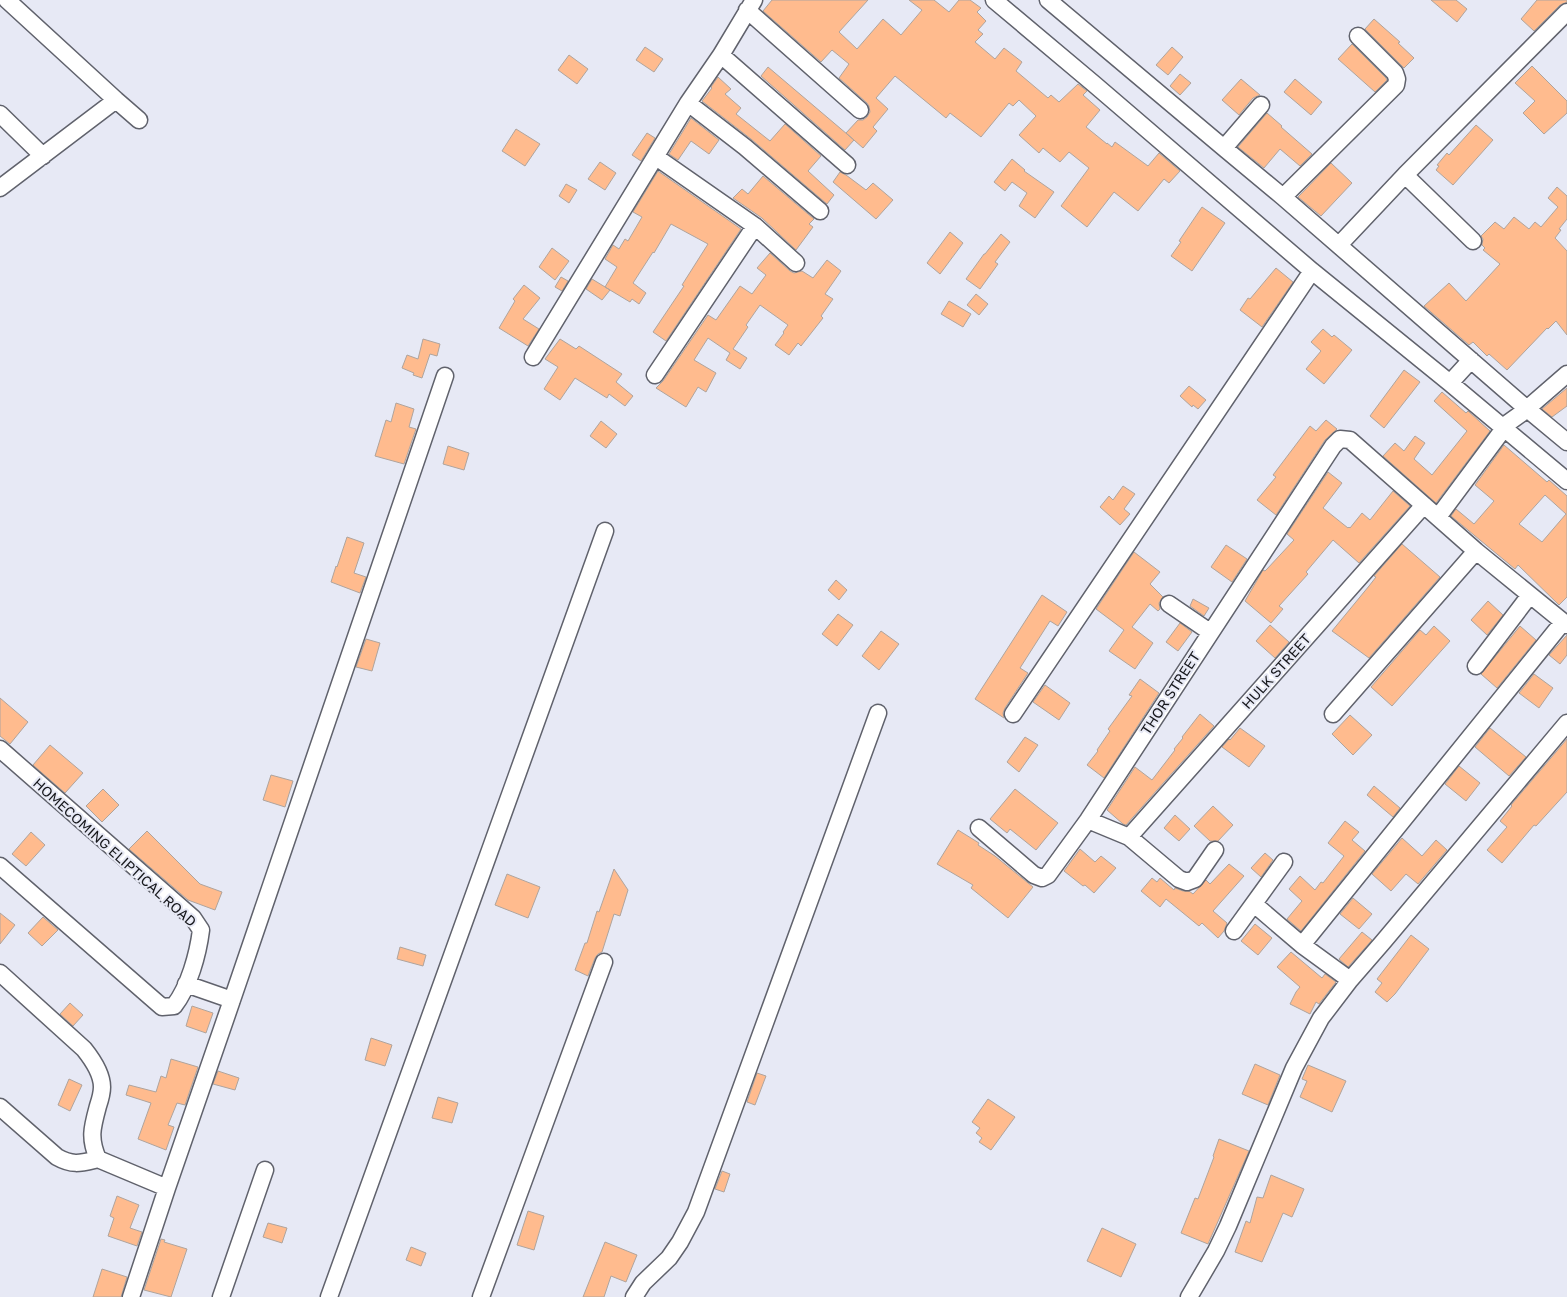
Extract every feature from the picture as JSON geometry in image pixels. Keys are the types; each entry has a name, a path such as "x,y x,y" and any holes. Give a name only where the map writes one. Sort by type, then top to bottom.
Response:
{"street":[{"path":"6,0 139,120"},
{"path":"994,0 1312,270 1506,425 1567,481"},
{"path":"1048,0 1283,196 1524,411 1567,442"},
{"path":"532,356 688,103 721,55 750,5 860,110"},
{"path":"1339,245 1405,175 1567,12"},
{"path":"1283,196 1396,84 1397,78 1395,73 1358,36"},
{"path":"721,55 847,164"},
{"path":"0,188 116,100"},
{"path":"688,103 745,147 820,211"},
{"path":"1224,148 1261,105"},
{"path":"0,114 44,156"},
{"path":"656,157 755,226 796,263"},
{"path":"1405,175 1473,241"},
{"path":"655,375 755,226"},
{"path":"1012,714 1312,270"},
{"path":"1452,380 1469,362"},
{"path":"1438,517 1506,425 1567,374"},
{"path":"132,1297 167,1188 445,376"},
{"name":"THOR STREET","path":"979,828 1034,875 1042,878 1048,875 1088,820 1333,446 1340,439 1350,440 1424,505"},
{"path":"1302,945 1565,624 1476,551 1424,505"},
{"name":"HULK STREET","path":"1129,837 1424,505"},
{"path":"329,1297 605,531"},
{"path":"1333,714 1476,551"},
{"path":"1476,666 1530,595"},
{"path":"1169,604 1210,632"},
{"path":"634,1297 643,1283 669,1258 696,1212 878,713"},
{"path":"1190,1297 1228,1226 1294,1068 1321,1018 1350,980 1567,722"},
{"name":"HOMECOMING ELIPTICAL ROAD","path":"0,749 193,918 201,930 199,945 181,997 174,1006 162,1007 0,866"},
{"path":"1088,820 1129,837 1179,879 1187,882 1195,879 1215,850"},
{"path":"1234,932 1284,862"},
{"path":"1254,904 1302,945 1350,980"},
{"path":"481,1297 604,962"},
{"path":"0,973 92,1058 102,1086 92,1128 93,1147 98,1159"},
{"path":"186,984 232,1000"},
{"path":"0,1107 57,1157 67,1162 76,1164 98,1159 167,1188"},
{"path":"220,1297 264,1170"}],"building":[{"path":"772,0 868,0 839,32 857,49 883,19 901,35 922,10 909,0 934,0 949,12 959,0 970,0 981,8 977,12 986,21 978,30 983,34 975,42 995,59 1004,48 1022,62 1016,71 1048,98 1051,95 1059,102 1078,84 1087,91 1083,95 1100,110 1086,127 1107,144 1112,147 1115,142 1148,166 1159,153 1180,171 1169,183 1164,179 1138,211 1114,192 1087,227 1061,206 1089,168 1069,152 1060,162 1043,148 1039,153 1019,135 1036,116 1019,100 1013,106 1009,103 981,137 950,113 946,118 895,76 876,98 888,109 873,127 877,131 863,148 846,133 858,120 863,120 870,112 867,103 839,78 849,64 832,50 821,62 763,11"},
{"path":"1431,0 1456,0 1467,9 1457,22"},
{"path":"1537,0 1567,0 1567,2 1560,5 1534,31 1521,19"},
{"path":"1374,19 1400,42 1398,43 1414,58 1404,68 1365,29"},
{"path":"1352,44 1387,80 1375,92 1338,59"},
{"path":"645,47 663,59 654,72 636,60"},
{"path":"1172,47 1183,57 1168,75 1156,65"},
{"path":"569,55 588,69 577,84 558,70"},
{"path":"1532,66 1567,101 1567,113 1544,134 1523,113 1535,101 1515,83"},
{"path":"768,67 854,140 845,150 761,76"},
{"path":"1180,74 1191,83 1180,95 1170,86"},
{"path":"718,77 731,89 725,94 741,108 736,114 770,141 785,124 821,156 808,171 834,195 827,204 751,139 702,101"},
{"path":"1241,79 1260,95 1253,98 1239,115 1222,100"},
{"path":"1295,79 1322,102 1311,115 1284,92"},
{"path":"1267,113 1312,154 1300,166 1280,149 1264,168 1238,147"},
{"path":"691,118 719,140 709,154 691,141 678,160 669,154"},
{"path":"1476,125 1493,140 1453,185 1436,170 1439,166 1437,165 1447,153 1449,155"},
{"path":"516,129 540,144 525,166 502,151"},
{"path":"647,133 655,138 641,161 632,155"},
{"path":"1012,159 1024,171 1054,192 1035,218 1019,206 1027,193 1012,182 1005,191 994,182"},
{"path":"600,162 616,173 605,190 588,179"},
{"path":"1331,163 1352,183 1321,216 1298,197"},
{"path":"658,171 741,229 666,341 653,332 684,286 682,285 708,244 671,224 633,283 646,293 639,304 632,299 630,302 605,287 617,267 605,259 613,245 619,249 625,239 628,241 642,217 633,212"},
{"path":"840,172 866,190 873,183 893,200 876,219 833,182"},
{"path":"763,176 814,219 809,224 813,227 796,250 762,218 733,198 742,189 748,194"},
{"path":"566,184 577,190 569,203 559,196"},
{"path":"1557,187 1567,196 1567,219 1555,238 1567,251 1567,335 1556,321 1507,370 1489,354 1487,356 1473,342 1469,345 1424,306 1449,283 1466,301 1500,264 1483,250 1485,248 1482,245 1483,239 1481,236 1495,222 1504,229 1514,217 1529,229 1535,222 1541,227 1558,207 1548,198"},
{"path":"1202,207 1225,223 1192,271 1171,256"},
{"path":"950,232 963,243 940,274 927,263"},
{"path":"1001,234 1010,242 995,262 998,264 980,289 966,279"},
{"path":"552,248 569,261 555,280 539,267"},
{"path":"770,253 790,271 794,273 802,271 813,278 827,260 841,271 825,294 833,299 821,316 823,318 801,346 798,343 789,355 775,345 788,325 760,305 733,349 747,358 740,369 726,360 730,353 708,338 694,360 716,373 706,392 698,387 686,407 656,388 663,381 708,315 716,320 740,286 752,294 766,275 757,268"},
{"path":"1276,268 1293,282 1262,327 1240,310 1248,298 1250,299"},
{"path":"561,277 568,281 562,291 555,287"},
{"path":"592,279 610,290 602,300 586,289"},
{"path":"524,285 540,298 523,319 539,329 528,346 499,328 515,301 513,299"},
{"path":"976,294 988,304 979,315 967,305"},
{"path":"949,301 971,314 963,327 941,314"},
{"path":"1323,329 1332,337 1334,335 1352,350 1324,384 1306,369 1321,351 1311,342"},
{"path":"423,339 440,344 437,356 430,354 422,378 402,368 407,355 418,359"},
{"path":"560,339 576,349 579,346 622,374 616,382 633,396 625,406 609,394 607,398 575,378 560,400 544,389 558,367 545,359"},
{"path":"1404,370 1420,382 1384,428 1370,416"},
{"path":"1189,386 1206,400 1198,409 1193,405 1192,407 1180,396"},
{"path":"1567,388 1567,406 1552,417 1542,409"},
{"path":"1442,392 1466,413 1468,411 1490,431 1436,503 1383,456 1395,443 1404,451 1415,436 1425,443 1414,459 1432,475 1467,431 1434,401"},
{"path":"396,403 414,409 409,427 416,429 404,464 375,456 386,420 391,422"},
{"path":"1326,420 1337,429 1325,440 1276,515 1257,500 1276,477 1273,475 1310,426 1316,431"},
{"path":"601,421 617,434 606,448 590,436"},
{"path":"1504,445 1547,482 1549,480 1567,496 1567,597 1559,605 1518,565 1515,569 1451,516 1456,509 1474,524 1494,501 1475,485","holes":["1545,495 1566,514 1542,542 1519,524"]},
{"path":"448,446 469,453 464,470 443,464"},
{"path":"1328,472 1342,483 1323,508 1348,528 1362,513 1370,520 1393,491 1410,506 1359,563 1333,540 1306,572 1308,574 1279,606 1283,609 1271,623 1245,601 1263,570 1265,571 1294,540 1287,534"},
{"path":"1123,486 1135,494 1124,509 1130,514 1120,525 1100,507 1109,496 1113,500"},
{"path":"347,537 364,543 354,573 366,577 360,593 331,582"},
{"path":"1402,544 1440,577 1369,658 1332,631 1376,577 1374,576"},
{"path":"1226,545 1247,559 1232,582 1211,567"},
{"path":"1134,552 1160,572 1150,584 1163,597 1159,603 1160,609 1158,611 1150,604 1132,627 1153,643 1135,669 1109,651 1124,630 1096,609"},
{"path":"836,580 847,590 839,600 828,590"},
{"path":"1042,595 1067,612 1058,626 1050,621 1020,668 1028,673 1005,708 1004,718 975,699"},
{"path":"1193,599 1209,608 1204,616 1190,606"},
{"path":"1488,601 1503,615 1487,635 1471,620"},
{"path":"838,614 853,625 837,646 822,634"},
{"path":"1180,623 1192,632 1178,651 1166,642"},
{"path":"1270,625 1289,642 1275,658 1256,641"},
{"path":"1434,626 1450,641 1392,706 1371,687 1420,630 1426,635"},
{"path":"1520,626 1536,640 1497,688 1481,674"},
{"path":"881,631 899,644 879,670 862,656"},
{"path":"1567,635 1567,655 1560,664 1549,655"},
{"path":"366,639 380,643 372,671 356,667"},
{"path":"1534,674 1553,688 1539,708 1519,693"},
{"path":"1140,679 1159,693 1104,778 1087,765 1110,731 1108,729 1132,696 1129,695"},
{"path":"1045,685 1070,703 1059,720 1033,702"},
{"path":"0,698 28,722 10,744 0,736"},
{"path":"1200,714 1214,726 1126,825 1123,824 1107,810 1135,767 1152,780"},
{"path":"1350,715 1372,735 1353,755 1332,734"},
{"path":"1240,728 1265,746 1249,767 1222,747"},
{"path":"1490,728 1526,757 1509,776 1475,747"},
{"path":"1025,737 1038,745 1019,772 1007,762"},
{"path":"1567,739 1567,792 1536,826 1534,825 1502,863 1487,850 1507,827 1500,821 1511,805"},
{"path":"50,745 83,773 65,793 33,765"},
{"path":"1459,766 1480,783 1466,801 1445,784"},
{"path":"271,775 293,781 285,807 263,800"},
{"path":"1374,786 1400,808 1393,817 1367,795"},
{"path":"103,789 119,805 102,822 86,806"},
{"path":"1015,789 1058,823 1036,850 1010,829 1007,833 990,819"},
{"path":"1213,806 1233,825 1218,841 1210,841 1194,826"},
{"path":"1175,815 1190,829 1179,841 1164,828"},
{"path":"1345,821 1359,832 1352,840 1365,851 1301,931 1287,919 1302,901 1289,889 1300,876 1315,890 1321,882 1323,883 1344,856 1328,843"},
{"path":"958,830 979,843 978,845 995,856 1033,887 1008,918 971,888 973,885 937,864"},
{"path":"147,831 200,884 222,892 215,910 188,900 129,849"},
{"path":"31,832 45,845 26,866 12,854"},
{"path":"1402,838 1422,856 1436,840 1447,850 1418,884 1406,874 1391,891 1372,874"},
{"path":"1080,849 1095,862 1101,856 1116,868 1094,893 1064,871"},
{"path":"1265,853 1273,860 1261,877 1251,868"},
{"path":"1229,864 1244,876 1213,911 1227,923 1224,931 1218,938 1202,923 1199,926 1166,899 1160,907 1141,891 1152,878 1157,882 1160,878 1174,890 1175,888 1189,891 1193,894 1206,880 1210,884"},
{"path":"614,869 628,890 620,916 614,914 602,952 595,958 588,976 575,970"},
{"path":"507,874 540,887 528,918 495,905"},
{"path":"1353,898 1372,914 1359,929 1340,914"},
{"path":"0,913 15,925 0,944"},
{"path":"43,917 58,930 42,946 28,933"},
{"path":"1255,924 1272,938 1258,955 1241,941"},
{"path":"1362,932 1372,940 1348,967 1339,959"},
{"path":"1411,935 1429,949 1387,1002 1375,992 1382,983 1377,979"},
{"path":"400,947 426,955 423,966 397,959"},
{"path":"1291,952 1322,978 1325,974 1336,982 1319,1004 1316,1002 1310,1014 1290,1004 1300,987 1277,967"},
{"path":"70,1003 83,1015 73,1026 60,1014"},
{"path":"192,1006 213,1013 206,1033 186,1026"},
{"path":"371,1038 392,1045 385,1066 365,1060"},
{"path":"171,1059 198,1067 185,1105 177,1103 168,1125 174,1127 166,1150 138,1139 151,1103 126,1095 129,1085 156,1092 161,1076 166,1078"},
{"path":"1255,1064 1280,1075 1268,1105 1242,1094"},
{"path":"1308,1065 1346,1081 1332,1112 1300,1097 1307,1081 1302,1079"},
{"path":"218,1071 239,1078 235,1090 213,1084"},
{"path":"757,1073 766,1076 755,1105 747,1102"},
{"path":"69,1079 82,1085 70,1111 58,1105"},
{"path":"438,1097 458,1103 452,1123 432,1118"},
{"path":"988,1099 1015,1117 991,1150 979,1142 982,1138 976,1133 980,1128 972,1122"},
{"path":"1219,1139 1249,1151 1208,1244 1181,1233 1195,1198 1198,1199"},
{"path":"722,1171 730,1174 724,1192 715,1189"},
{"path":"1271,1175 1304,1189 1292,1217 1283,1213 1262,1262 1235,1252 1246,1221 1250,1223 1257,1197 1263,1198"},
{"path":"117,1196 139,1205 130,1228 142,1232 137,1246 108,1236 114,1218 110,1216"},
{"path":"528,1211 544,1216 534,1250 517,1245"},
{"path":"268,1223 287,1228 282,1243 263,1237"},
{"path":"1102,1228 1136,1244 1121,1277 1087,1261"},
{"path":"161,1239 165,1240 164,1242 187,1249 171,1297 144,1290"},
{"path":"605,1242 637,1255 626,1282 611,1276 604,1297 583,1297"},
{"path":"411,1247 426,1253 421,1266 406,1260"},
{"path":"102,1269 127,1277 121,1297 93,1297"}]}
